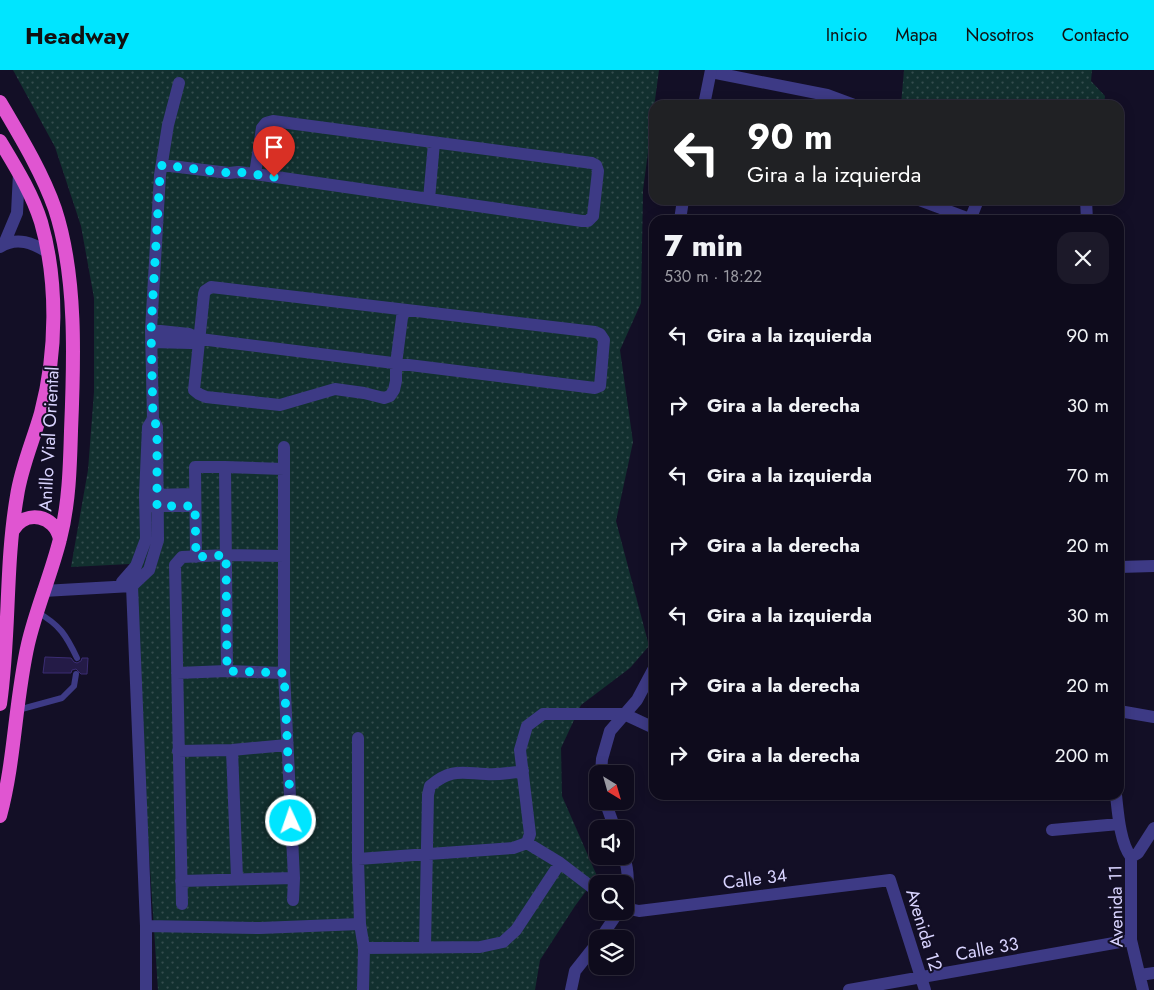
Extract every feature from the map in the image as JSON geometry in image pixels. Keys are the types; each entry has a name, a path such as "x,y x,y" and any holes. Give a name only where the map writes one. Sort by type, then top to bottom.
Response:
{"highway":[{"name":"Anillo Vial Oriental","path":"0,102 37,170 55,209 67,257 73,366 68,485 60,539 37,612 22,673 6,790 0,816"},
{"name":"Anillo Vial Oriental","path":"0,141 19,173 40,220 49,253 53,349 41,412 17,496 4,617 0,704"},
{"path":"13,530 22,520 40,517 52,523 58,530 60,539"}],"street":[{"path":"705,100 711,71 839,100"},
{"path":"43,592 117,587 129,582 149,570 158,540 151,500 157,427 153,418 151,336 160,175 168,125 179,83"},
{"path":"163,160 229,166 238,172 582,221 588,221 593,216 598,171 596,165 592,163 273,121 266,123 262,128 255,174"},
{"path":"429,199 434,143"},
{"path":"2,245 17,213 19,173"},
{"path":"932,205 959,215"},
{"path":"2,245 21,240 34,243 49,253"},
{"path":"151,336 190,334 200,339 396,364 596,388 600,386 604,340 600,334 402,310 211,287 204,294 200,339 194,390 206,397 280,405 335,389 384,398 390,396 396,381 396,364 402,310"},
{"path":"284,447 284,673 294,878 293,900"},
{"path":"225,467 227,671"},
{"path":"196,557 195,468 284,469"},
{"path":"151,500 195,500"},
{"path":"0,572 12,547"},
{"path":"182,904 175,565 182,557 226,555 284,556"},
{"path":"1124,567 1154,566"},
{"path":"129,582 146,926 146,990"},
{"path":"177,673 227,671 284,673"},
{"path":"602,765 610,731 637,700 649,677"},
{"path":"1124,712 1154,717"},
{"path":"527,843 530,834 520,750 527,726 543,714 624,714 649,726"},
{"path":"358,738 358,859 360,924 364,948 363,990"},
{"path":"178,752 287,745"},
{"path":"232,750 238,878"},
{"path":"424,947 428,794 430,786 447,774 460,771 488,774 522,772"},
{"path":"1117,800 1119,824 1127,852 1131,857"},
{"path":"1052,830 1119,824"},
{"name":"Avenida 11","path":"1143,990 1131,940 1131,857 1138,853 1154,828"},
{"path":"358,859 513,848 527,843"},
{"path":"527,843 560,863 589,885"},
{"path":"364,948 480,948 504,942 516,930 560,863"},
{"path":"181,881 294,878"},
{"name":"Calle 34","path":"634,910 639,911 890,880"},
{"name":"Avenida 12","path":"890,880 923,984"},
{"path":"146,926 260,928 360,924"},
{"name":"Calle 33","path":"849,990 923,984 1131,940"},
{"path":"571,990 575,970 589,952"},
{"path":"1140,975 1154,973"}],"lane":[{"path":"37,612 53,621 68,639 77,658"},
{"path":"16,711 62,698 74,686 76,674"}],"green space":[{"path":"13,70 659,70 655,100 649,100 649,145 643,190 641,303 620,350 633,442 616,521 649,646 630,668 581,705 561,748 562,796 589,858 589,865 592,865 597,875 589,875 589,887 540,960 535,990 158,990 130,564 71,567 88,470 94,392 94,298 81,226 55,147"},
{"path":"904,70 1092,70 1091,81 1105,96 1105,100 901,100"}],"building":[{"path":"45,657 71,658 77,663 82,658 88,658 87,674 81,674 76,669 72,670 71,673 43,673"}],"route":[{"path":"274,177 162,165 152,309 151,355 153,418 157,427 157,506 195,506 196,557 226,555 227,671 284,673 291,821"}]}
